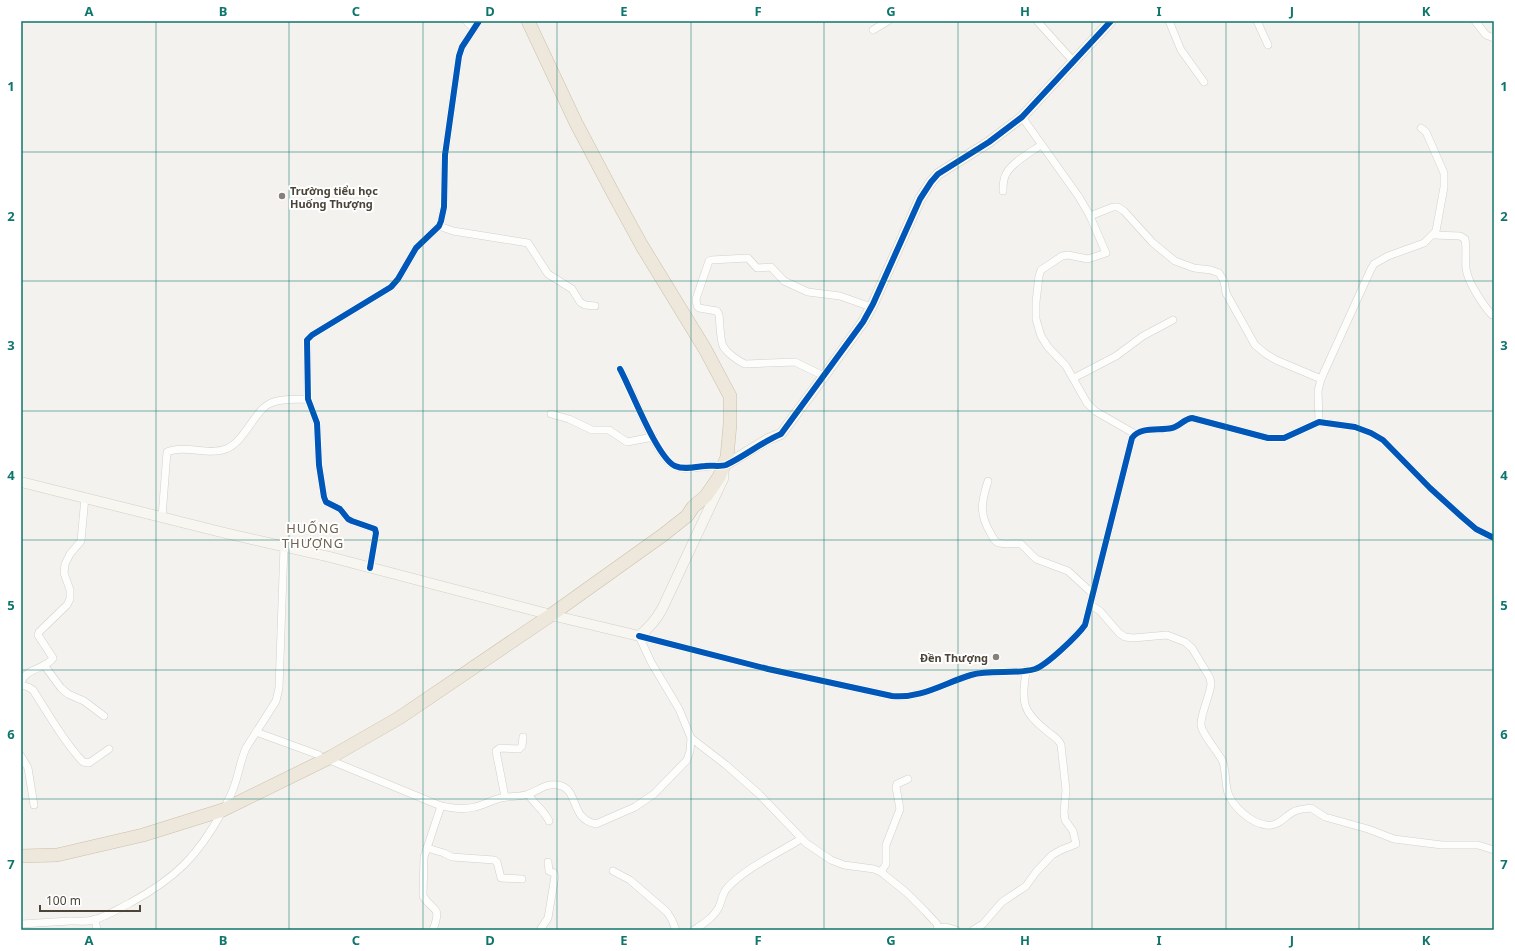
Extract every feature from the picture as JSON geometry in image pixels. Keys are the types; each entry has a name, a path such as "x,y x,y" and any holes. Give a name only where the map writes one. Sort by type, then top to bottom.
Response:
{"highway":[{"path":"520,21 565,116 621,222 663,296 696,349 722,398 729,403"},
{"path":"21,856 57,855 156,829 225,806 323,757 476,663 548,614 683,511 693,507 706,496 719,477 727,457 730,396 711,360 642,246 613,193 576,123 528,21"},
{"path":"21,849 55,848 142,830 156,829"}],"street":[{"path":"466,21 473,28"},
{"path":"370,568 376,533 375,529 348,519 340,509 326,502 324,497 319,465 317,423 308,399 307,354 309,337 391,286 398,279 416,248 439,226 444,207 445,155 459,56 462,47 479,21"},
{"path":"873,30 888,21"},
{"path":"1037,21 1074,62"},
{"path":"620,369 653,437 668,461 674,466 681,468 712,465 724,466 768,439 782,434 863,322 920,199 931,182 938,174 994,139 1022,117 1111,21"},
{"path":"1169,21 1181,50 1204,82"},
{"path":"1257,21 1268,45"},
{"path":"1475,21 1486,35 1494,38"},
{"path":"1022,117 1062,172 1090,216 1106,253 1088,259 1068,255 1062,256 1041,270 1036,302 1036,319 1041,336 1048,347 1066,366 1074,378 1080,392 1095,411 1135,434"},
{"path":"1319,422 1318,391 1321,379 1374,264 1388,256 1424,243 1434,235 1436,231 1444,187 1444,173 1426,132 1421,128"},
{"path":"1003,190 1005,175 1007,172 1015,164 1041,145"},
{"path":"1090,216 1113,206 1118,207 1130,217 1153,243 1175,261 1194,268 1211,270 1219,273 1224,281 1226,292 1255,345 1276,360 1321,379"},
{"path":"439,226 471,235 528,243 548,274 572,288 580,302 585,305 595,306"},
{"path":"1434,235 1460,236 1465,239 1466,268 1468,278 1485,306 1492,315 1494,315"},
{"path":"824,376 795,362 745,364 740,362 726,350 722,342 719,315 717,311 699,308 696,303 696,299 709,262 711,260 748,258 757,268 772,268 784,281 808,292 840,296 871,307"},
{"path":"1074,378 1116,356 1143,336 1173,320"},
{"path":"162,517 167,452 227,448 239,439 266,406 275,401 308,399"},
{"path":"551,414 569,419 592,430 609,430 628,442 653,437"},
{"path":"21,482 284,546 768,669 904,698 947,685 971,675 1036,668 1046,662 1081,632 1086,624 1092,604 1093,594 1132,438 1135,434 1149,429 1173,428 1187,419 1192,418 1268,438 1278,439 1284,438 1319,422 1355,427 1371,433 1383,440 1430,488 1462,517 1476,529 1494,538"},
{"path":"639,636 656,620 666,602 723,479 724,466"},
{"path":"988,481 982,502 982,514 985,524 996,542 1021,544 1036,559 1068,571 1093,594"},
{"path":"21,682 26,674 44,665 53,658 38,635 39,632 67,605 70,599 70,590 64,573 65,564 70,554 82,541 85,497"},
{"path":"21,924 95,919 112,913 158,887 190,860 202,846 215,826 234,789 243,754 276,701 279,688 284,546"},
{"path":"1092,604 1119,633 1125,637 1133,638 1167,635 1185,642 1192,648 1210,678 1211,684 1201,726 1223,762 1228,793 1238,808 1251,820 1265,825 1272,825 1279,822 1294,811 1311,808 1325,817 1368,829 1394,839 1442,845 1478,845 1494,850"},
{"path":"256,732 323,757 442,806 470,808 505,797 528,794 543,786 552,785 564,787 570,792 579,815 590,823 596,824 635,807 654,794 687,760 689,756 691,738 679,709 651,662 639,636"},
{"path":"44,665 64,691 84,701 104,716"},
{"path":"973,930 983,924 1002,902 1026,886 1036,872 1052,856 1057,852 1076,844 1073,831 1065,820 1064,812 1066,790 1061,745 1058,740 1034,720 1025,707 1023,694 1026,670"},
{"path":"21,686 28,687 33,690 58,728 64,740 83,762 89,763 110,749"},
{"path":"505,797 496,751 500,748 519,749 522,746 523,737"},
{"path":"691,738 726,765 759,794 776,810 801,840 831,860 844,865 874,869 881,872 907,893 937,924 938,929 946,927 956,930"},
{"path":"21,756 28,768 34,805"},
{"path":"881,872 886,864 886,845 900,809 896,787 897,784 908,779"},
{"path":"528,794 533,802 547,816 549,821"},
{"path":"433,930 438,918 437,911 423,896 424,857 442,806"},
{"path":"694,930 709,919 719,907 723,893 740,876 801,840"},
{"path":"427,848 444,853 452,858 494,860 497,862 501,878 522,879"},
{"path":"540,930 550,913 556,876 554,873 549,871 548,862"},
{"path":"613,871 630,880 667,912 676,930"},
{"path":"95,919 98,930"}],"cycle path":[{"path":"370,568 376,533 375,529 348,519 340,509 326,502 324,497 319,465 317,423 308,399 307,340 312,335 391,287 398,279 416,248 439,226 444,207 445,155 459,56 462,47 479,21"},
{"path":"620,369 660,450 675,466 686,468 726,465 781,434 863,322 873,304 920,199 931,182 938,174 989,142 1022,117 1111,21"},
{"path":"639,636 768,669 892,696 923,693 961,678 979,673 1019,672 1035,669 1047,662 1062,649 1085,625 1132,438 1136,434 1145,430 1172,428 1192,418 1268,438 1284,438 1319,422 1355,427 1371,433 1383,440 1430,488 1476,529 1494,538"}],"place":[{"name":"Trường tiểu học Huống Thượng","path":"282,196"},
{"name":"Đền Thượng","path":"996,657"}],"district":[{"name":"HUỐNG THƯỢNG","path":"313,536"}]}
